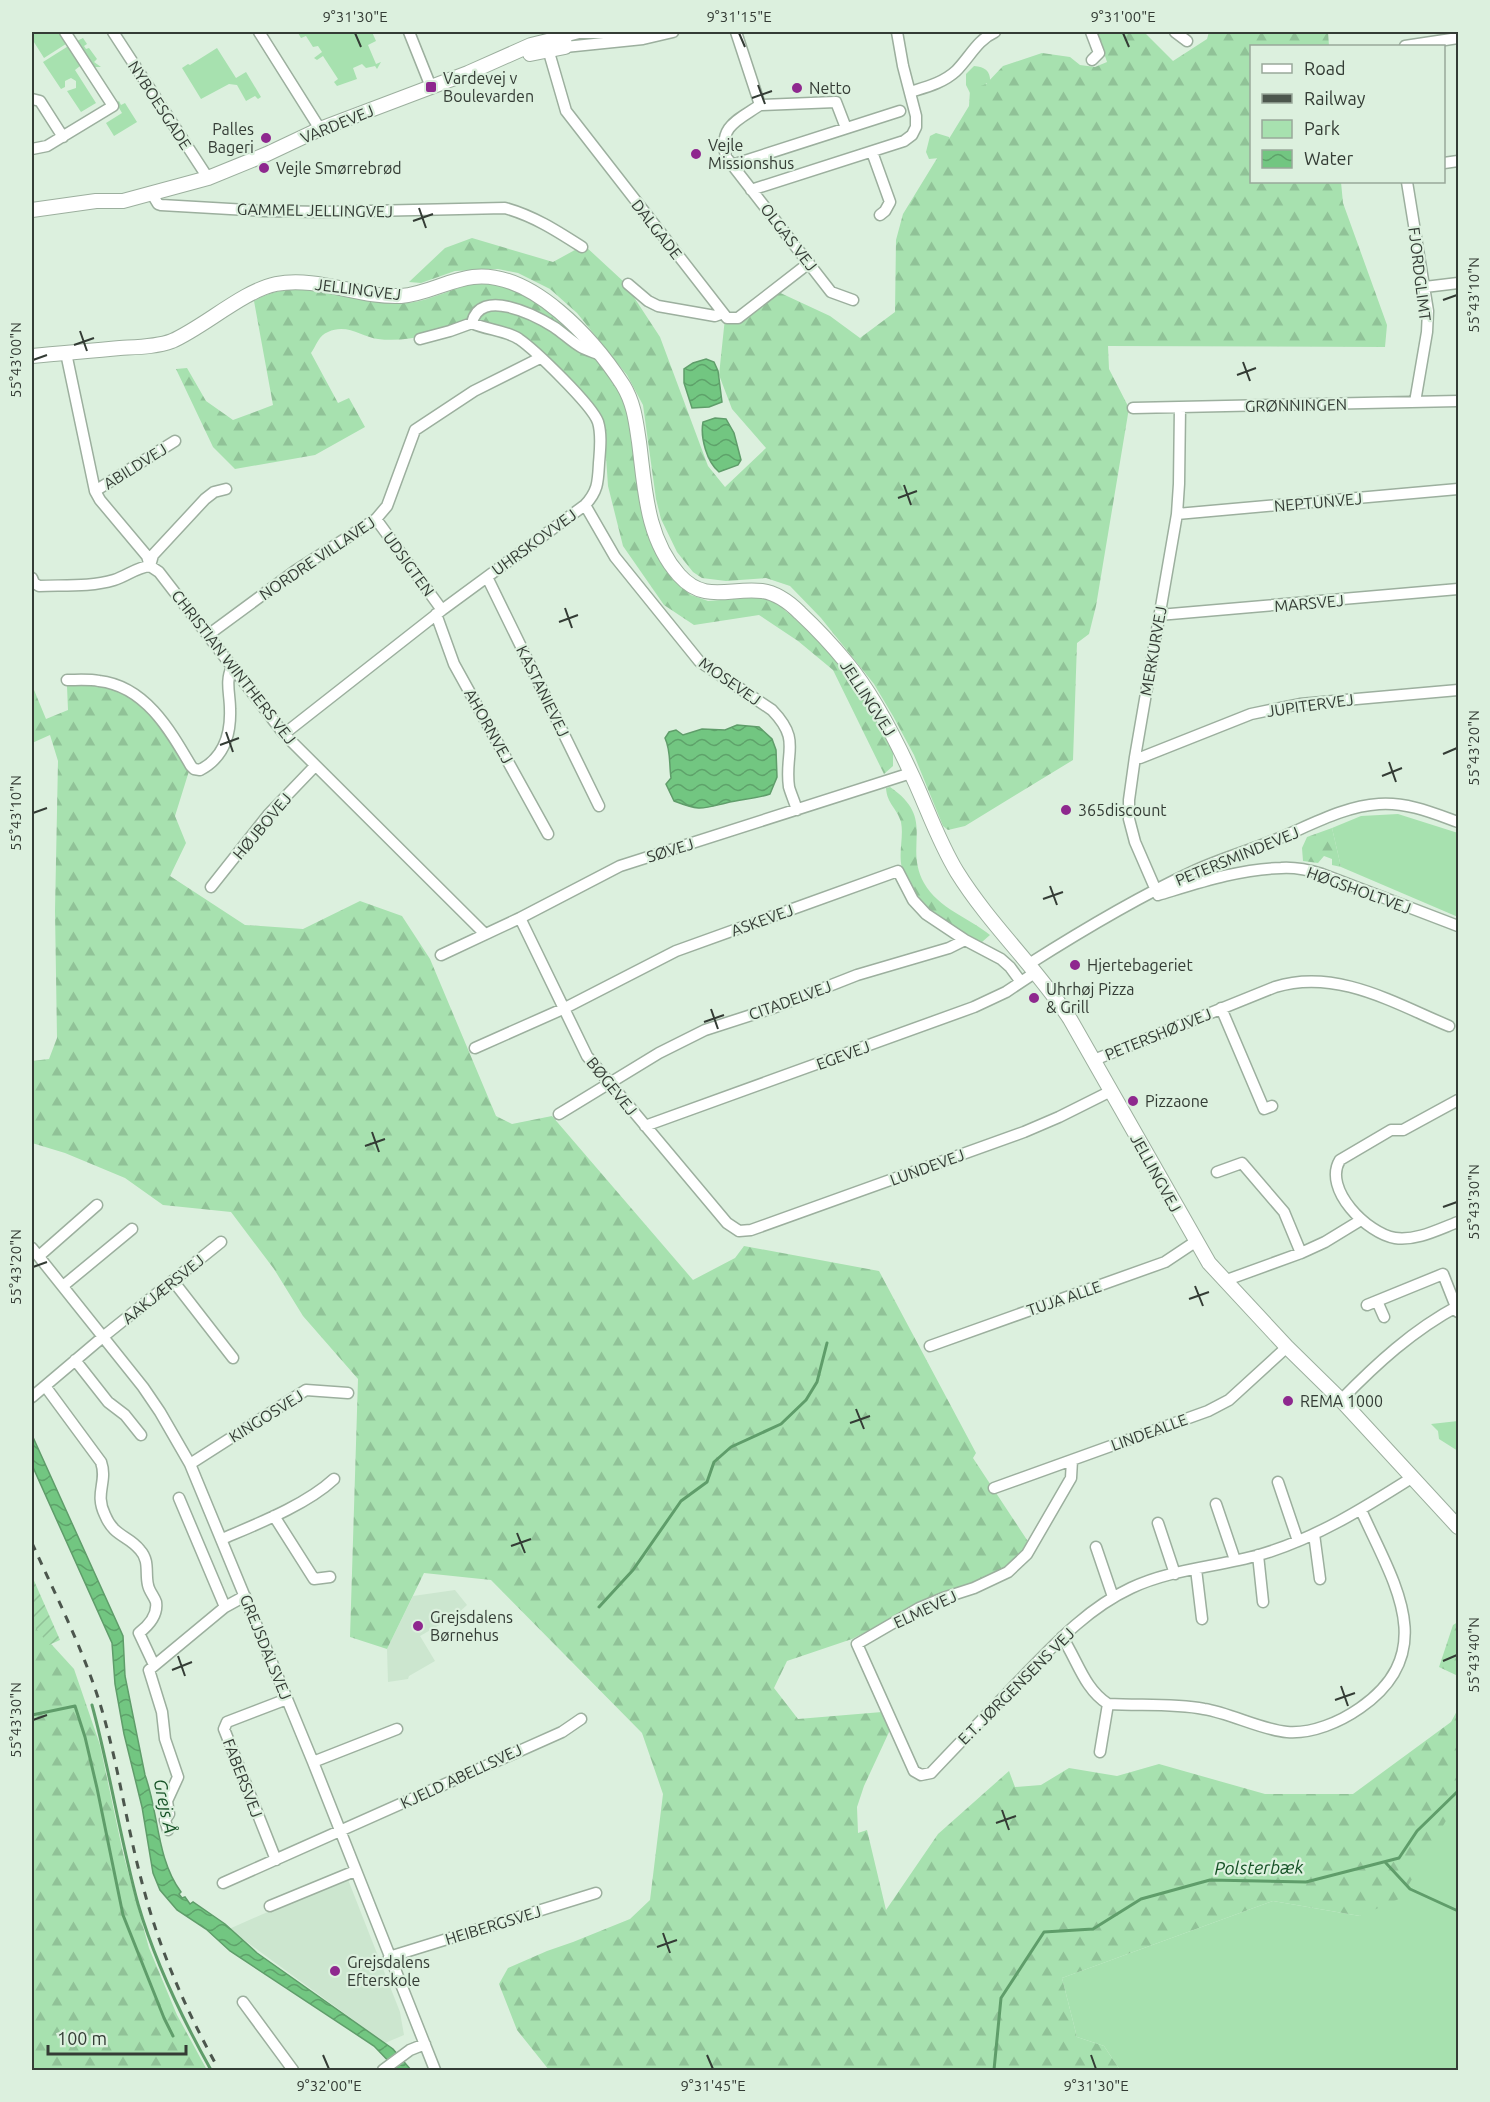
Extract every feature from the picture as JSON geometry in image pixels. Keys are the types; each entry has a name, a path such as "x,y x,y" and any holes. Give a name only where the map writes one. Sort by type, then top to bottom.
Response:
{"main road":[{"name":"VARDEVEJ","path":"32,210 96,201 123,201 208,177 267,154 320,129 468,73 531,45 564,38"},
{"name":"JELLINGVEJ","path":"32,356 163,344 188,333 263,288 273,285 307,283 397,296 428,291 475,276 494,278 526,289 565,317 623,386 633,406 648,512 660,545 677,573 699,590 719,594 731,591 765,591 789,603 848,663 867,692 911,773 933,826 958,874 997,929 1052,992 1094,1060 1195,1242 1209,1263 1287,1347 1341,1400 1458,1527"}],"street":[{"path":"32,149 47,146 113,106 65,32"},
{"name":"NYBOESGADE","path":"113,32 208,177"},
{"path":"259,32 320,129"},
{"path":"409,32 431,87"},
{"name":"VARDEVEJ","path":"564,38 583,33 673,32"},
{"path":"736,32 760,105 836,102 846,128"},
{"path":"751,190 872,152 904,141 912,135 916,127 916,116 897,32"},
{"path":"910,92 936,83 954,73 981,41 995,32"},
{"path":"1091,32 1099,53 1092,60"},
{"path":"1175,32 1187,41"},
{"path":"1413,45 1458,38"},
{"name":"DALGADE","path":"546,40 566,111 723,313"},
{"path":"32,99 40,101 63,137"},
{"name":"OLGAS VEJ","path":"760,105 733,123 726,132 723,139 726,157 831,292 853,300"},
{"path":"732,165 900,111"},
{"path":"872,152 890,202 880,215"},
{"name":"FJORDGLIMT","path":"1407,183 1425,288 1427,332 1415,402"},
{"name":"GAMMEL JELLINGVEJ","path":"152,194 162,206 263,212 505,208 524,213 546,223 582,247"},
{"path":"628,284 648,301 658,306 715,316 723,313 727,318 738,318 809,263"},
{"path":"1425,288 1458,283"},
{"path":"420,339 472,323 477,311 483,307 507,306 554,327 583,348 598,354"},
{"name":"UHRSKOVVEJ","path":"284,734 440,612 585,505 594,495 601,447 598,422 592,411 582,398 518,338 472,323"},
{"name":"CHRISTIAN WINTHERS VEJ","path":"66,353 95,491 100,500 147,556 150,566 159,572 284,734 485,934"},
{"name":"NORDRE VILLAVEJ","path":"208,635 295,571 376,519 387,506 415,430 474,391 540,358"},
{"name":"GRØNNINGEN","path":"1133,408 1458,401"},
{"name":"MERKURVEJ","path":"1156,890 1134,842 1129,800 1177,514 1180,407"},
{"name":"ABILDVEJ","path":"95,491 175,441"},
{"path":"32,578 34,584 39,586 100,583 150,566 153,555 205,499 214,492 226,489"},
{"name":"NEPTUNVEJ","path":"1177,514 1458,489"},
{"name":"MOSEVEJ","path":"585,505 615,557 699,661 772,710 788,728 791,739 789,786 797,810"},
{"name":"UDSIGTEN","path":"376,519 440,612"},
{"name":"KASTANIEVEJ","path":"487,577 599,806"},
{"name":"MARSVEJ","path":"1159,615 1458,589"},
{"name":"AHORNVEJ","path":"440,612 454,663 549,834"},
{"path":"67,680 100,681 134,693 166,724 191,766 200,770 218,758 222,749 231,711 227,677 232,667"},
{"name":"JUPITERVEJ","path":"1135,757 1140,758 1251,714 1277,708 1458,690"},
{"name":"HØJBOVEJ","path":"211,887 268,816 315,766"},
{"name":"SØVEJ","path":"441,955 520,918 620,866 911,773"},
{"name":"PETERSMINDEVEJ","path":"1033,968 1156,890 1193,871 1344,811 1379,804 1405,806 1458,822"},
{"name":"HØGSHOLTVEJ","path":"1156,890 1158,896 1227,876 1281,868 1301,869 1322,874 1458,926"},
{"name":"ASKEVEJ","path":"475,1048 565,1008 676,951 898,871 913,900 926,914 965,940 1001,959 1021,982"},
{"name":"BØGEVEJ","path":"520,918 587,1056 727,1223 739,1231"},
{"name":"CITADELVEJ","path":"559,1114 659,1053 705,1030 773,1008 857,975 950,948 965,940"},
{"name":"EGEVEJ","path":"645,1126 974,1008 1021,982 1033,968"},
{"name":"PETERSHØJVEJ","path":"1094,1060 1221,1008 1290,983 1313,980 1350,986 1449,1026"},
{"name":"PETERSHØJVEJ","path":"1221,1008 1264,1109 1272,1106"},
{"name":"LUNDEVEJ","path":"739,1231 745,1232 1023,1132 1111,1091"},
{"path":"1458,1100 1403,1130 1392,1130 1340,1160 1335,1178 1340,1192 1361,1220 1378,1233 1407,1239 1458,1222"},
{"path":"1217,1172 1242,1163 1284,1212 1301,1253"},
{"name":"GREJSDALSVEJ","path":"97,1205 35,1252 104,1336 160,1412 190,1464 313,1762 435,2070"},
{"path":"1224,1281 1301,1253 1325,1242 1361,1220"},
{"path":"63,1286 132,1229"},
{"name":"AAKJÆRSVEJ","path":"32,1397 221,1242"},
{"name":"TUJA ALLE","path":"930,1346 1165,1262 1195,1242"},
{"path":"1341,1400 1393,1350 1420,1329 1458,1309 1443,1274 1372,1303 1384,1317"},
{"path":"174,1281 233,1358"},
{"name":"LINDEALLE","path":"994,1488 1219,1405 1245,1387 1287,1347"},
{"path":"75,1360 108,1402 125,1415 141,1435"},
{"path":"45,1386 101,1461 104,1475 99,1501 112,1529 140,1549 148,1566 148,1585 156,1602 156,1611 148,1626 139,1633 154,1665"},
{"name":"KINGOSVEJ","path":"190,1464 306,1390 348,1392"},
{"name":"ELMEVEJ","path":"921,1775 914,1771 857,1644 919,1608 974,1588 1008,1572 1027,1554 1071,1478 1072,1460"},
{"name":"E.T. JØRGENSENS VEJ","path":"921,1775 931,1773 1062,1637 1088,1614 1113,1598 1139,1585 1174,1574 1258,1555 1298,1541 1360,1510 1413,1477"},
{"path":"222,1539 322,1491 334,1479"},
{"path":"1278,1482 1298,1541"},
{"path":"179,1498 225,1607"},
{"path":"1216,1504 1235,1560"},
{"path":"1062,1637 1090,1689 1108,1704 1204,1709 1286,1732 1308,1731 1331,1724 1373,1699 1390,1681 1401,1660 1406,1636 1405,1616 1400,1598 1360,1510"},
{"path":"274,1516 314,1579 330,1576"},
{"path":"1158,1523 1174,1574"},
{"path":"1314,1534 1320,1580"},
{"path":"1096,1547 1113,1598"},
{"path":"1258,1555 1263,1602"},
{"path":"1196,1569 1202,1620"},
{"path":"168,1830 165,1820 169,1814 167,1801 178,1777 165,1739 162,1712 149,1670 225,1607 245,1596"},
{"name":"FABERSVEJ","path":"276,1860 224,1729 227,1722 287,1699"},
{"path":"1100,1752 1108,1704"},
{"name":"KJELD ABELLSVEJ","path":"223,1883 562,1732 581,1719"},
{"path":"313,1762 397,1729"},
{"path":"270,1906 355,1871"},
{"name":"HEIBERGSVEJ","path":"389,1957 596,1893"},
{"path":"243,2002 293,2070"},
{"path":"386,2068 402,2055 425,2044"}],"shaded area":[{"name":"Grejsdalens Børnehus","path":"455,1590 467,1605 455,1616 420,1636 435,1661 409,1676 408,1679 388,1682 387,1649 413,1596"},
{"name":"Grejsdalens Efterskole","path":"347,1877 400,2012 404,2035 385,2043 229,1929"}],"green space":[{"path":"32,32 62,32 69,42 44,58 32,39"},
{"path":"366,32 367,34 372,32 376,41 368,45 376,64 381,62 377,69 375,66 366,68 362,64 353,68 357,79 337,86 334,82 338,79 323,56 317,60 314,58 322,52 318,46 313,47 306,36 301,38 298,33"},
{"path":"1097,32 1144,32 1173,61 1207,39 1209,32 1328,32 1329,45 1250,45 1250,183 1341,183 1343,203 1387,325 1385,347 1108,346 1109,369 1129,408 1096,606 1089,634 1077,643 1073,760 965,826 948,830 943,826 914,755 874,684 821,618 790,586 766,578 726,581 702,578 693,572 677,552 661,519 656,499 643,405 627,375 577,313 550,289 518,273 498,269 455,271 421,283 409,282 445,248 472,238 553,262 584,245 624,282 660,337 708,466 725,487 766,448 732,409 719,375 725,318 740,318 774,290 830,316 860,338 895,312 896,240 903,214 969,106 970,90 986,84 1003,66 1042,53 1070,57 1080,65 1095,67 1107,62"},
{"path":"83,38 87,44 84,46 86,49 89,48 97,59 94,62 101,67 94,67 77,41"},
{"path":"70,45 85,68 80,66 75,70 96,103 81,112 67,91 76,88 76,81 71,78 65,81 65,87 61,89 43,62"},
{"path":"217,48 236,78 246,72 261,97 258,99 255,96 246,101 237,85 229,84 201,99 182,68"},
{"path":"974,66 987,71 990,83 986,83 985,88 970,93 966,85 966,74"},
{"path":"119,101 121,105 125,103 137,122 114,136 106,123 122,113 116,103"},
{"path":"936,133 949,137 951,143 940,158 929,159 926,152 930,136"},
{"path":"479,282 511,287 542,305 586,347 612,379 629,411 659,557 673,579 691,595 708,601 758,597 770,600 817,638 857,687 893,748 893,766 884,774 833,670 798,641 759,615 694,625 664,605 623,546 608,486 604,428 595,406 546,356 468,319 436,332 413,338 378,339 342,329 325,333 311,353 338,403 349,398 365,427 315,455 235,469 213,447 176,369 187,368 206,401 233,420 273,405 254,301 273,293 311,290 369,301 408,303"},
{"path":"80,683 108,686 135,701 156,721 189,771 175,816 186,843 170,876 245,925 303,929 360,901 402,916 430,959 496,1116 512,1124 552,1116 693,1280 735,1258 744,1246 879,1271 976,1453 973,1458 1029,1543 1003,1571 933,1598 852,1639 787,1661 774,1688 798,1719 882,1712 890,1730 864,1786 857,1807 858,1833 867,1830 886,1910 938,1834 1009,1771 1015,1787 1041,1785 1069,1768 1117,1776 1159,1764 1265,1794 1353,1794 1451,1722 1458,1709 1458,1800 1401,1898 1360,1916 1273,1901 1062,1978 1077,2037 1104,2046 1120,2070 549,2070 517,2030 499,1984 508,1968 630,1919 650,1900 663,1794 642,1733 491,1580 424,1573 387,1649 350,1637 358,1379 303,1316 274,1269 231,1212 163,1205 125,1178 65,1153 32,1143 32,1061 49,1059 57,1038 55,911 58,761 50,735 32,743 32,685 46,719 68,710 67,686"},
{"path":"890,787 904,799 916,821 916,856 924,883 938,900 990,935 982,942 959,932 942,921 922,905 914,893 902,868 901,822 888,798 886,788"},
{"path":"1398,814 1458,833 1458,917 1341,867 1332,828 1361,816"},
{"path":"1332,828 1341,867 1332,865 1332,859 1324,856 1318,863 1303,861 1302,848 1307,837"},
{"path":"1458,1421 1458,1451 1439,1439 1438,1431 1431,1424"},
{"path":"32,1576 60,1640 49,1645 32,1623"},
{"path":"1458,1622 1458,1676 1439,1667 1453,1625"},
{"path":"32,1623 74,1669 100,1745 123,1853 149,1948 177,2015 207,2070 32,2070"},
{"path":"1458,1800 1458,2070 1120,2070 1104,2046 1077,2037 1062,1978 1273,1901 1360,1916 1444,1822"}],"water":[{"path":"706,359 714,362 718,371 722,402 709,407 692,408 684,383 684,369"},
{"path":"715,418 726,419 734,433 741,460 738,465 719,472 708,456 703,435 703,422"},
{"path":"737,725 759,727 772,739 776,750 777,777 770,794 705,808 695,808 674,801 666,784 671,778 665,738 669,732 676,730 683,735 702,729 725,730"},
{"path":"32,1435 123,1636 125,1676 145,1775 162,1850 173,1879 181,1892 179,1894 182,1898 185,1897 190,1904 193,1902 225,1924 257,1953 393,2049 411,2070 397,2070 374,2046 230,1951 206,1929 177,1910 160,1890 153,1873 142,1807 124,1734 115,1684 112,1643 32,1465"}],"waterway":[{"path":"599,1607 633,1570 681,1501 707,1482 714,1462 731,1447 781,1424 806,1400 817,1382 827,1343"},
{"path":"92,1705 145,1926 170,1989 211,2070"},
{"path":"32,1715 75,1706 97,1788 123,1915 173,2036"},
{"name":"Polsterbæk","path":"994,2070 1001,1998 1044,1932 1093,1929 1141,1899 1210,1880 1306,1882 1399,1858 1417,1831 1458,1791"},
{"path":"1385,1862 1410,1889 1458,1911"}],"railway":[{"path":"32,1543 78,1644 101,1707 138,1867 158,1937 196,2026 219,2070"}],"place":[{"name":"Vardevej v Boulevarden","path":"431,87"},
{"name":"Netto","path":"797,88"},
{"name":"Palles Bageri","path":"266,138"},
{"name":"Vejle Missionshus","path":"696,154"},
{"name":"Vejle Smørrebrød","path":"264,168"},
{"name":"365discount","path":"1066,810"},
{"name":"Hjertebageriet","path":"1075,965"},
{"name":"Uhrhøj Pizza & Grill","path":"1034,998"},
{"name":"Pizzaone","path":"1133,1101"},
{"name":"REMA 1000","path":"1288,1401"},
{"name":"Grejsdalens Børnehus","path":"418,1626"},
{"name":"Grejsdalens Efterskole","path":"335,1971"}],"water label":[{"name":"Grejs Å","path":"166,1806"}]}
